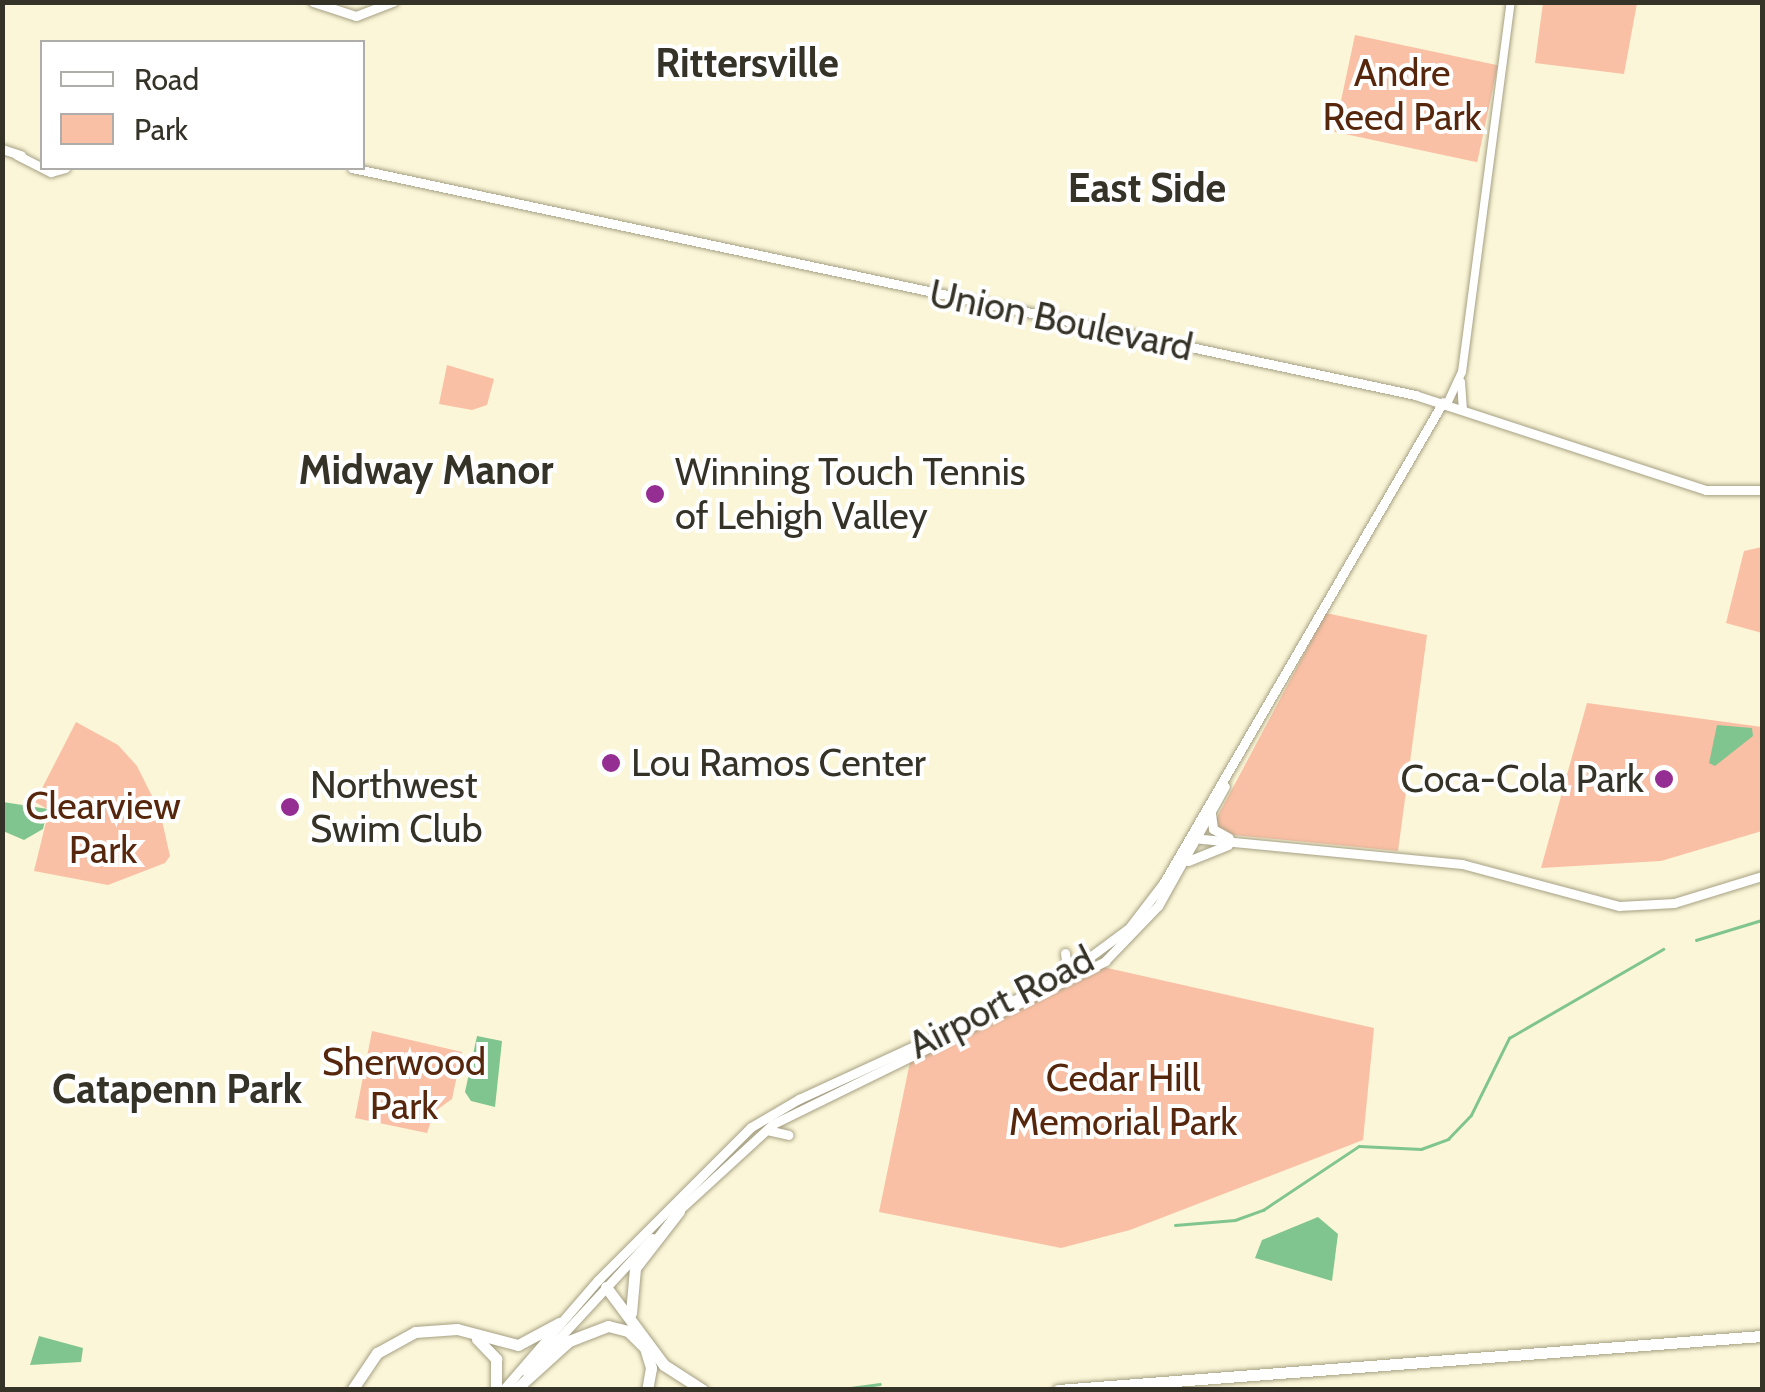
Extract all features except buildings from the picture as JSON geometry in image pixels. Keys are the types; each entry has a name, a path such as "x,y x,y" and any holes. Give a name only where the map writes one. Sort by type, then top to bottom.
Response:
{"highway":[{"path":"636,1326 629,1298 633,1272 679,1211"},
{"path":"606,1287 667,1369 703,1390"},
{"path":"355,1390 377,1353 409,1334 452,1328 518,1345 558,1323"},
{"path":"513,1390 569,1341 604,1326 628,1331 645,1348 651,1368 647,1390"},
{"path":"355,1390 390,1348 441,1332 489,1348 499,1370 499,1390"},
{"path":"1058,1390 1762,1340"},
{"path":"1145,1390 1326,1372"}],"main road":[{"path":"313,2 356,16 393,2"},
{"path":"1463,408 1462,372 1511,2"},
{"path":"2,149 40,161"},
{"path":"17,154 40,166"},
{"name":"Union Boulevard","path":"361,170 1445,403 1706,490 1762,490"},
{"path":"1445,403 1462,372"},
{"name":"Airport Road","path":"499,1390 558,1323 758,1122 1068,974 1130,928 1212,811 1445,403"},
{"name":"Airport Road","path":"513,1390 679,1211 764,1131 1080,977 1146,922 1445,403"},
{"path":"1212,811 1215,832 1240,843"},
{"path":"1193,838 1450,862 1634,907 1702,897 1762,876"},
{"path":"1180,868 1200,851 1240,843"},
{"path":"1065,953 1068,974"},
{"path":"764,1131 788,1135"}],"green space":[{"path":"1543,3 1637,3 1624,74 1535,63"},
{"name":"Andre Reed Park","path":"1355,35 1498,65 1477,162 1334,132"},
{"path":"447,365 494,379 487,405 472,410 439,404"},
{"path":"1762,547 1762,633 1726,623 1744,551"},
{"path":"1326,613 1427,635 1398,851 1233,835 1213,825"},
{"name":"Coca-Cola Park","path":"1587,703 1762,727 1762,831 1661,861 1541,868"},
{"name":"Clearview Park","path":"76,722 118,745 137,766 160,812 170,856 165,863 108,885 34,871 49,810 35,802"},
{"name":"Cedar Hill Memorial Park","path":"1103,967 1374,1028 1363,1140 1130,1230 1061,1248 879,1212 910,1062"},
{"name":"Sherwood Park","path":"372,1031 462,1052 452,1099 434,1112 427,1133 355,1118"}],"shaded area":[{"path":"1717,725 1752,728 1753,736 1715,766 1709,763"},
{"path":"3,802 48,809 43,829 24,840 3,831"},
{"path":"477,1036 502,1041 495,1107 471,1101 465,1092"},
{"path":"1318,1217 1338,1234 1332,1281 1255,1258 1262,1240"},
{"path":"39,1336 83,1348 81,1362 30,1365"}],"waterway":[{"path":"1696,940 1762,920"},
{"path":"1175,1225 1235,1220 1263,1210 1359,1146 1421,1149 1448,1139 1471,1115 1509,1038 1663,949"},
{"path":"836,1390 880,1384"}],"place":[{"name":"Winning Touch Tennis of Lehigh Valley","path":"655,494"},
{"name":"Lou Ramos Center","path":"611,763"},
{"name":"Coca-Cola Park","path":"1664,779"},
{"name":"Northwest Swim Club","path":"290,807"}],"district":[{"name":"Rittersville","path":"747,63"},
{"name":"East Side","path":"1147,188"},
{"name":"Midway Manor","path":"426,470"},
{"name":"Catapenn Park","path":"177,1089"}]}
